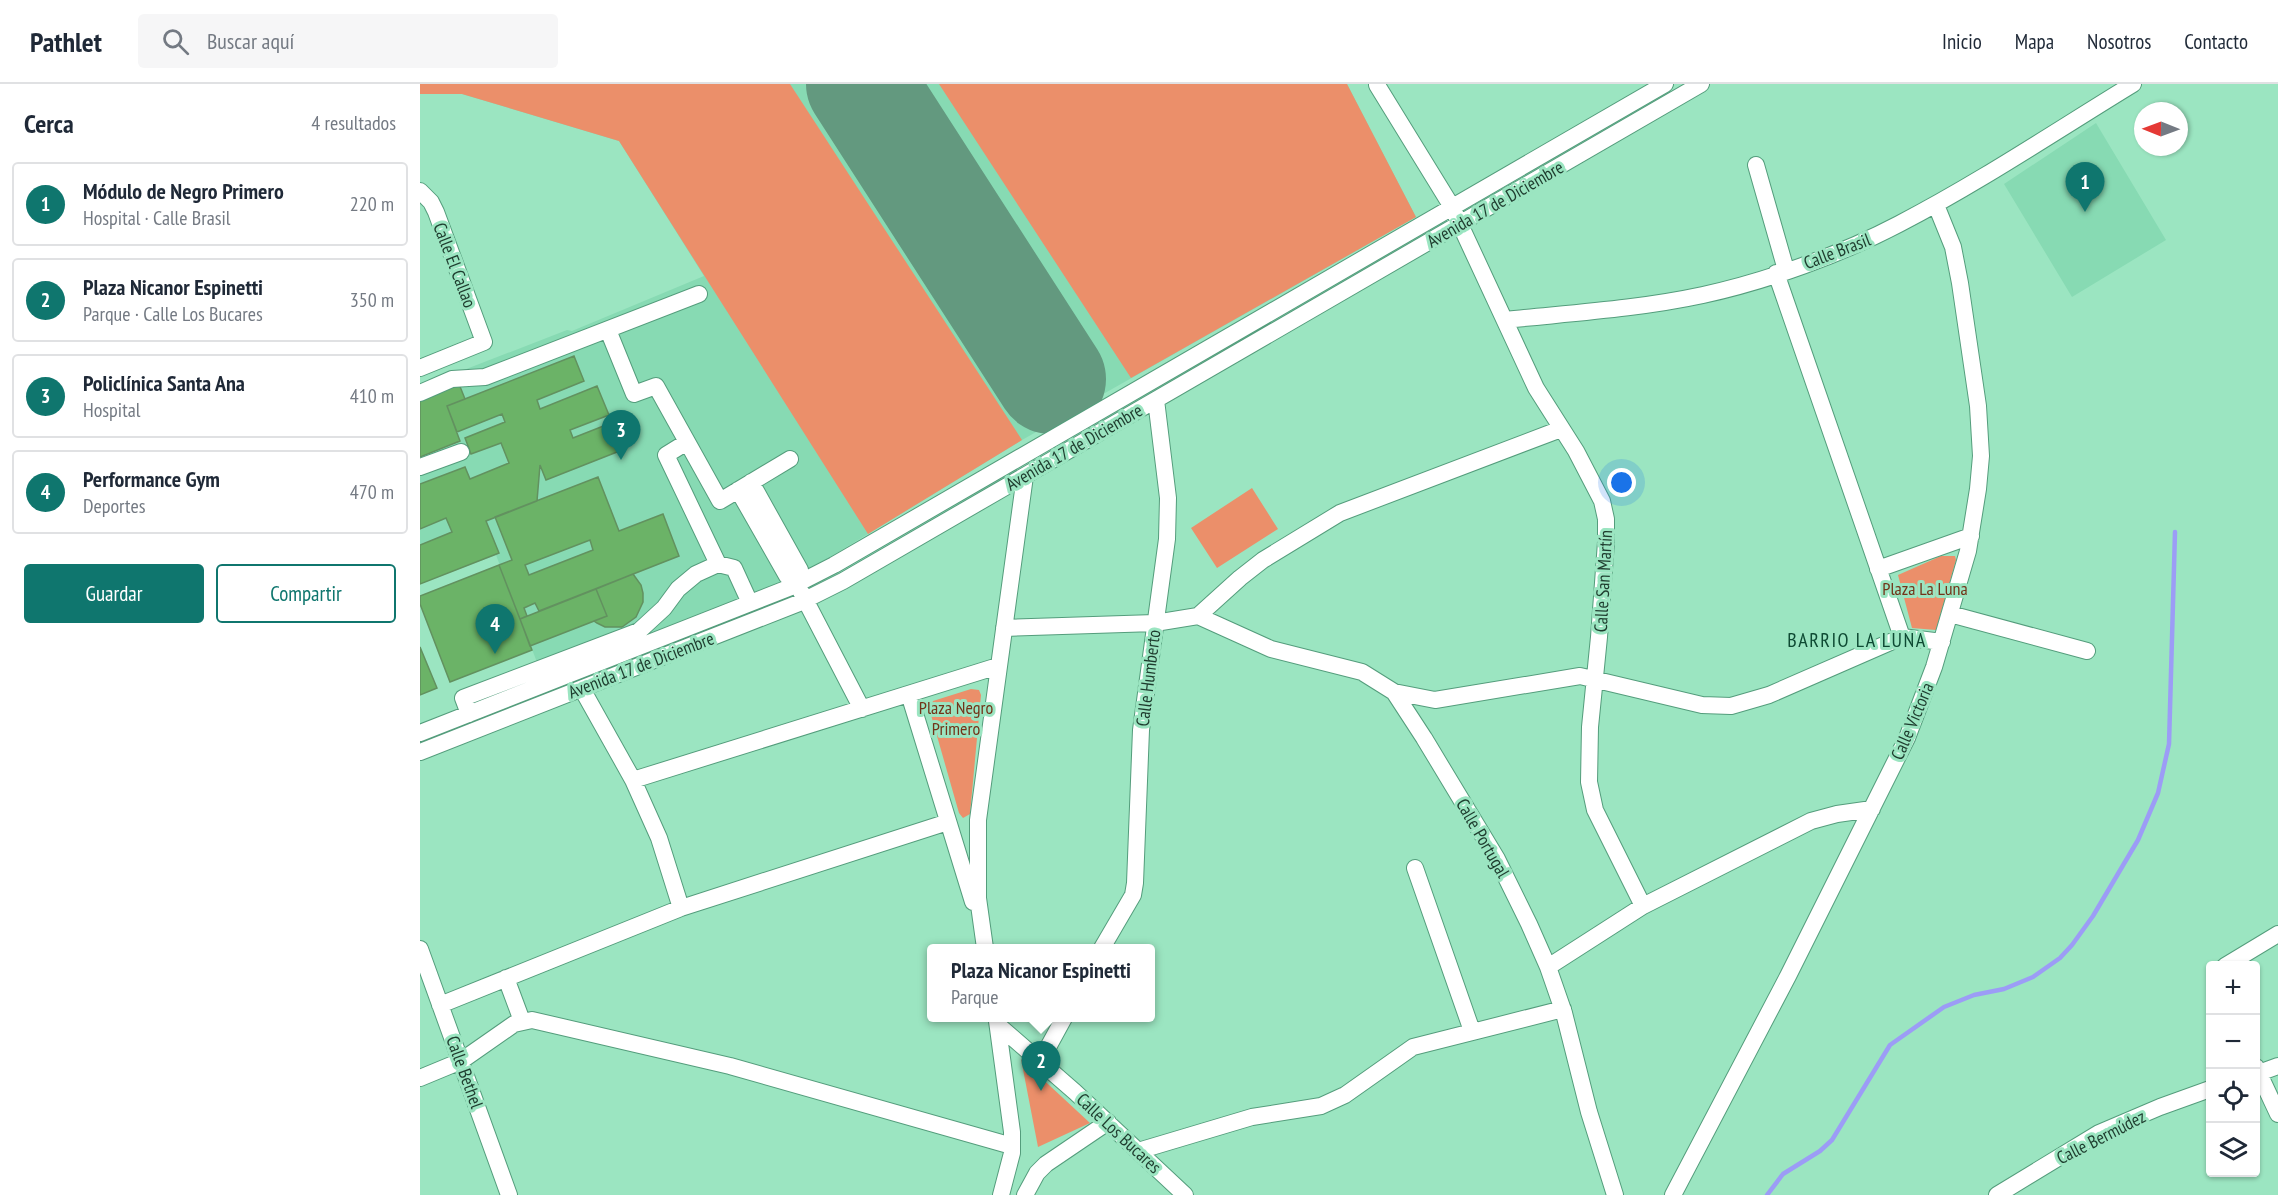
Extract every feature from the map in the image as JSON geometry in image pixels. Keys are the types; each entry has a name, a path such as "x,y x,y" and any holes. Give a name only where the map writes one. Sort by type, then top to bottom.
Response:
{"street":[{"name":"Avenida 17 de Diciembre","path":"420,733 797,584 1665,84"},
{"name":"Avenida 17 de Diciembre","path":"420,752 805,600 843,581 1701,84"},
{"name":"Calle Brasil","path":"1505,320 1681,299 1781,272 1865,240 1936,205 2133,84"},
{"name":"Calle San Martín","path":"1377,85 1452,207 1540,396 1576,451 1602,501 1606,519 1600,629 1588,760 1591,796 1595,810 1643,906"},
{"path":"1756,165 1781,272 1902,637"},
{"name":"Calle El Callao","path":"420,191 425,194 436,212 484,342 420,368"},
{"name":"Calle Victoria","path":"1673,1195 1784,984 1907,738 1925,694 1942,642 1971,536 1981,456 1973,357 1955,256 1947,229 1936,205"},
{"path":"420,393 452,379 485,376 699,294"},
{"path":"608,330 634,394 656,386 720,501 790,459"},
{"name":"Calle Humberto","path":"1104,944 1132,895 1135,883 1139,762 1167,539 1168,508 1156,400"},
{"path":"1004,628 1155,623 1198,616 1263,560 1340,513 1561,429"},
{"path":"687,442 666,455 718,564"},
{"path":"420,467 461,452"},
{"path":"984,944 978,898 978,820 1025,476"},
{"path":"744,486 800,570 797,584 862,709"},
{"path":"1878,569 1971,536"},
{"path":"469,714 463,698 639,632 689,579 718,564 734,568 750,603"},
{"path":"1950,614 2087,651"},
{"name":"Calle Portugal","path":"1198,616 1271,650 1362,672 1394,692 1497,860 1548,967 1563,1009 1592,1123 1615,1195"},
{"path":"1394,692 1435,700 1569,678 1595,678 1702,705 1731,706 1769,695 1902,637 1942,642"},
{"path":"633,780 998,666"},
{"path":"582,689 633,780 659,838 681,908"},
{"path":"909,694 982,931"},
{"path":"1548,967 1643,906 1811,821 1837,814 1872,809"},
{"path":"440,1005 681,908 948,822"},
{"path":"1415,868 1472,1031"},
{"path":"2233,961 2278,934"},
{"name":"Calle Bethel","path":"420,949 509,1195"},
{"path":"506,978 522,1021"},
{"path":"1138,1151 1218,1125 1334,1101 1413,1047 1563,1009"},
{"path":"420,1078 460,1061 507,1027 522,1021 539,1022 730,1066 1012,1146"},
{"path":"997,1022 1010,1108 1012,1146 1007,1177 1001,1195"},
{"name":"Calle Los Bucares","path":"998,1022 1185,1195"},
{"path":"1040,1062 1061,1022"},
{"path":"2260,1070 2278,1066"},
{"path":"2260,1079 2278,1114"},
{"name":"Calle Bermúdez","path":"1997,1195 2099,1133 2206,1091"},
{"path":"1007,1177 1024,1195 1037,1173 1046,1164 1108,1122"}],"shaded area":[{"path":"420,84 1347,84 1416,217 1022,440 817,565 784,582 543,678 496,555 420,584 420,387 567,330 572,331 704,276 619,141 462,94 420,94"},
{"path":"2096,123 2166,240 2072,297 2004,184"}],"green space":[{"path":"420,84 790,84 1022,440 868,534 619,141 462,94 420,94"},
{"path":"939,84 1347,84 1416,217 1131,378"},
{"path":"1252,488 1278,529 1217,568 1191,528"},
{"name":"Plaza La Luna","path":"1941,556 1955,556 1956,560 1936,630 1912,628 1898,575"},
{"name":"Plaza Negro Primero","path":"971,689 979,690 981,695 970,814 963,818 959,813 929,708 933,701"},
{"path":"1021,1059 1090,1123 1038,1147"}],"building":[{"path":"574,356 584,381 537,400 540,409 597,386 609,415 570,430 573,438 611,423 622,450 546,480 540,465 537,501 486,521 499,553 420,584 420,545 452,532 446,518 420,529 420,484 465,467 470,479 509,463 501,443 471,454 465,438 505,422 502,414 457,432 447,406"},
{"path":"459,384 465,399 447,406 460,441 420,457 420,400"},
{"path":"598,477 619,531 663,514 679,556 539,611 535,603 524,608 527,616 520,619 499,565 512,560 495,517","holes":["590,540 593,550 529,575 525,565"]},
{"path":"499,565 532,650 450,682 420,604 420,596"},
{"path":"633,574 641,585 643,593 643,602 636,617 622,627 605,627 594,621 607,616 596,589"},
{"path":"596,589 607,616 530,646 520,619"},
{"path":"420,647 437,688 420,695"}],"waterway":[{"path":"1767,1195 1783,1174 1820,1151 1832,1140 1890,1045 1944,1007 1974,995 2004,989 2033,977 2060,958 2093,916 2138,840 2158,793 2169,744 2175,532"}],"runway":[{"path":"861,84 1051,379"}],"place":[{"name":"Módulo de Negro Primero","path":"2085,212"},
{"name":"Policlínica Santa Ana","path":"621,460"},
{"name":"Performance Gym","path":"495,654"},
{"name":"Plaza Nicanor Espinetti","path":"1041,1091"}],"district":[{"name":"BARRIO LA LUNA","path":"1857,640"}]}
